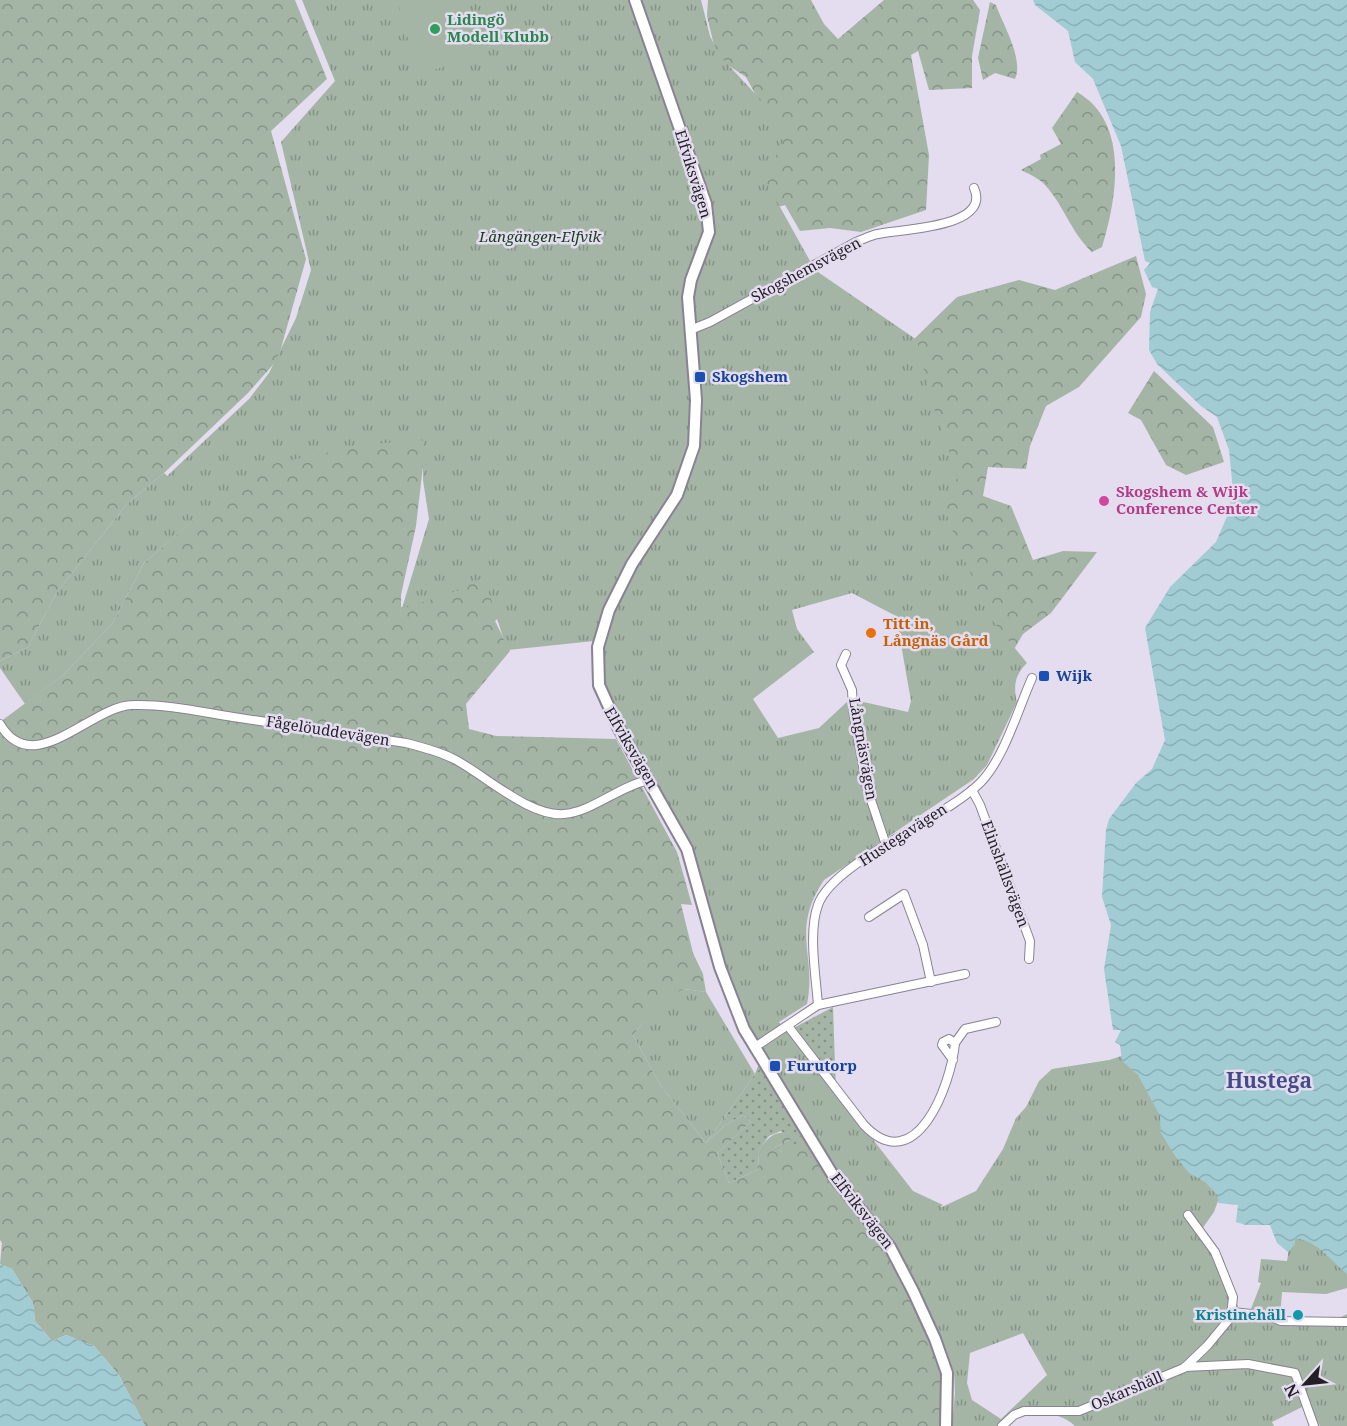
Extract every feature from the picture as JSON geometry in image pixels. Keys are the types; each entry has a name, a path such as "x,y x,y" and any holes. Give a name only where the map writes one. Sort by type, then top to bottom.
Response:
{"street":[{"name":"Elfviksvägen","path":"635,0 708,213 709,232 688,288 697,416 691,458 677,495 622,581 604,624 598,647 598,677 602,696 687,849 720,967 739,1018 834,1177 897,1257 942,1356 949,1387 946,1426"},
{"name":"Skogshemsvägen","path":"690,330 710,322 856,242 877,234 930,226 963,217 977,198 974,188"},
{"name":"Långnäsvägen","path":"846,654 841,665 852,690 853,711 867,789 886,845"},
{"name":"Hustegavägen","path":"818,1005 814,928 818,905 828,889 844,873 972,790 989,773 1032,678"},
{"name":"Fågelöuddevägen","path":"0,724 5,733 22,742 33,745 50,744 113,707 133,705 175,708 406,743 433,750 454,759 521,801 558,814 573,813 632,784 650,780"},
{"name":"Elinshällsvägen","path":"972,790 1030,941 1029,959"},
{"path":"869,917 904,894 923,945 932,981"},
{"path":"755,1047 818,1005 965,974"},
{"path":"788,1026 864,1125 876,1137 888,1143 910,1137 930,1117 942,1095 953,1060 955,1043 965,1029 996,1022"},
{"path":"1184,1368 1214,1339 1233,1312 1233,1297 1224,1270 1208,1238 1188,1215"},
{"path":"1233,1312 1269,1316 1281,1321 1347,1322"},
{"path":"1184,1368 1248,1364 1295,1373 1314,1426"},
{"name":"Oskarshäll","path":"1002,1426 1014,1415 1024,1411 1079,1411 1184,1368"}],"green space":[{"path":"0,0 295,0 327,79 271,131 306,259 278,359 248,393 164,473 126,505 57,592 28,647 0,661"},
{"name":"Långängen-Elfvik","path":"302,0 701,0 710,36 720,56 788,129 765,180 815,270 917,340 932,403 958,477 942,500 958,546 992,620 1027,663 1016,681 1017,702 987,765 974,779 824,880 808,914 806,929 809,971 807,1004 779,1022 911,1192 942,1207 976,1191 1003,1149 1016,1118 1026,1107 1039,1081 1052,1069 1109,1060 1315,994 1347,1022 1347,1288 1326,1294 1282,1292 1280,1318 1323,1321 1347,1314 1347,1426 1320,1426 1308,1404 1272,1422 1274,1426 1075,1426 1059,1416 1040,1413 1021,1416 1005,1426 952,1426 954,1372 912,1277 894,1246 852,1195 742,1019 731,992 688,841 610,698 605,684 605,642 594,641 507,650 484,577 460,590 405,608 403,605 429,519 423,480 423,440 363,445 263,466 205,515 202,513 144,563 112,624 62,676 25,704 0,668 0,661 28,647 57,592 126,505 164,473 167,476 249,399 269,373 296,318 311,270 281,142 335,81","holes":["852,593 896,616 911,701 908,712 850,699 819,728 778,738 753,699 814,652 797,629 792,610","1224,1184 1268,1216 1284,1236 1288,1248 1287,1261 1261,1259 1258,1282 1261,1283 1251,1309 1239,1310 1223,1258 1202,1229 1214,1212","1023,1333 1047,1375 1001,1419 972,1400 967,1383 970,1353"]},
{"name":"Lidingö Modell Klubb","path":"397,0 456,0 472,59 418,74"},
{"path":"708,0 811,0 824,24 838,39 884,0 973,0 980,10 972,56 972,88 929,90 918,51 911,55 929,155 926,210 861,232 830,228 800,231 785,205 746,217 778,136 746,77 717,58 707,16"},
{"path":"990,2 996,5 1012,42 1017,62 1015,79 995,73 983,80 978,58"},
{"path":"1077,92 1094,105 1105,122 1112,142 1115,163 1115,185 1107,228 1102,247 1092,252 1084,244 1049,190 1040,180 1021,170 1041,159 1040,155 1061,144 1052,128"},
{"path":"1136,256 1146,294 1141,317 1079,387 1046,406 1030,446 1026,469 988,467 983,496 1011,506 1033,560 1063,551 1097,552 1051,613 1023,634 1010,656 941,544 912,341 957,297 1019,280 1055,290"},
{"path":"1154,371 1213,427 1224,462 1186,475 1166,465 1141,420 1128,413"},
{"path":"427,432 416,526 401,595 401,607 481,576 528,594 495,621 510,651 466,704 469,729 496,736 616,739 677,852 692,905 681,904 693,953 703,974 706,992 684,989 643,1023 633,1035 661,1086 706,1143 724,1126 743,1115 751,1122 717,1153 729,1183 759,1169 758,1151 773,1135 777,1133 794,1134 790,1140 775,1147 782,1152 789,1145 799,1147 798,1140 802,1135 800,1110 836,1092 913,1191 943,1205 909,1230 956,1312 939,1426 145,1426 119,1375 94,1346 66,1335 52,1341 35,1321 33,1303 12,1269 0,1264 2,1243 0,1240 0,722 62,676 112,624 144,563 253,468 291,456"},
{"path":"684,989 706,992 755,1074 706,1143 661,1086 633,1035 643,1023 647,1007"},
{"path":"833,1007 836,1092 802,1135 799,1147 782,1152 775,1147 790,1140 781,1131 769,1136 758,1151 759,1169 729,1183 717,1153 751,1122 743,1115 724,1126 706,1143 755,1074 771,1040"}],"water":[{"path":"1033,0 1347,0 1347,1274 1310,1243 1295,1238 1295,1244 1288,1252 1277,1243 1270,1225 1246,1225 1236,1222 1238,1205 1218,1203 1218,1196 1205,1182 1189,1173 1175,1156 1161,1133 1160,1116 1138,1075 1122,1061 1120,1045 1115,1042 1121,1030 1113,1030 1104,969 1111,925 1102,897 1106,830 1109,819 1136,783 1152,769 1165,740 1145,628 1170,587 1216,542 1228,514 1233,490 1229,450 1217,417 1201,406 1157,364 1149,350 1150,312 1158,289 1152,287 1144,270 1150,263 1145,261 1121,146 1093,79 1075,62 1068,31 1035,5"},
{"path":"0,1264 12,1269 33,1303 35,1321 52,1341 66,1335 94,1346 119,1375 145,1426 0,1426"}],"place":[{"name":"Lidingö Modell Klubb","path":"435,29"},
{"name":"Skogshem","path":"700,377"},
{"name":"Skogshem & Wijk Conference Center","path":"1104,501"},
{"name":"Titt in, Långnäs Gård","path":"871,633"},
{"name":"Wijk","path":"1044,676"},
{"name":"Furutorp","path":"775,1066"},
{"name":"Kristinehäll","path":"1298,1315"}],"district":[{"name":"Hustega","path":"1269,1081"}]}
